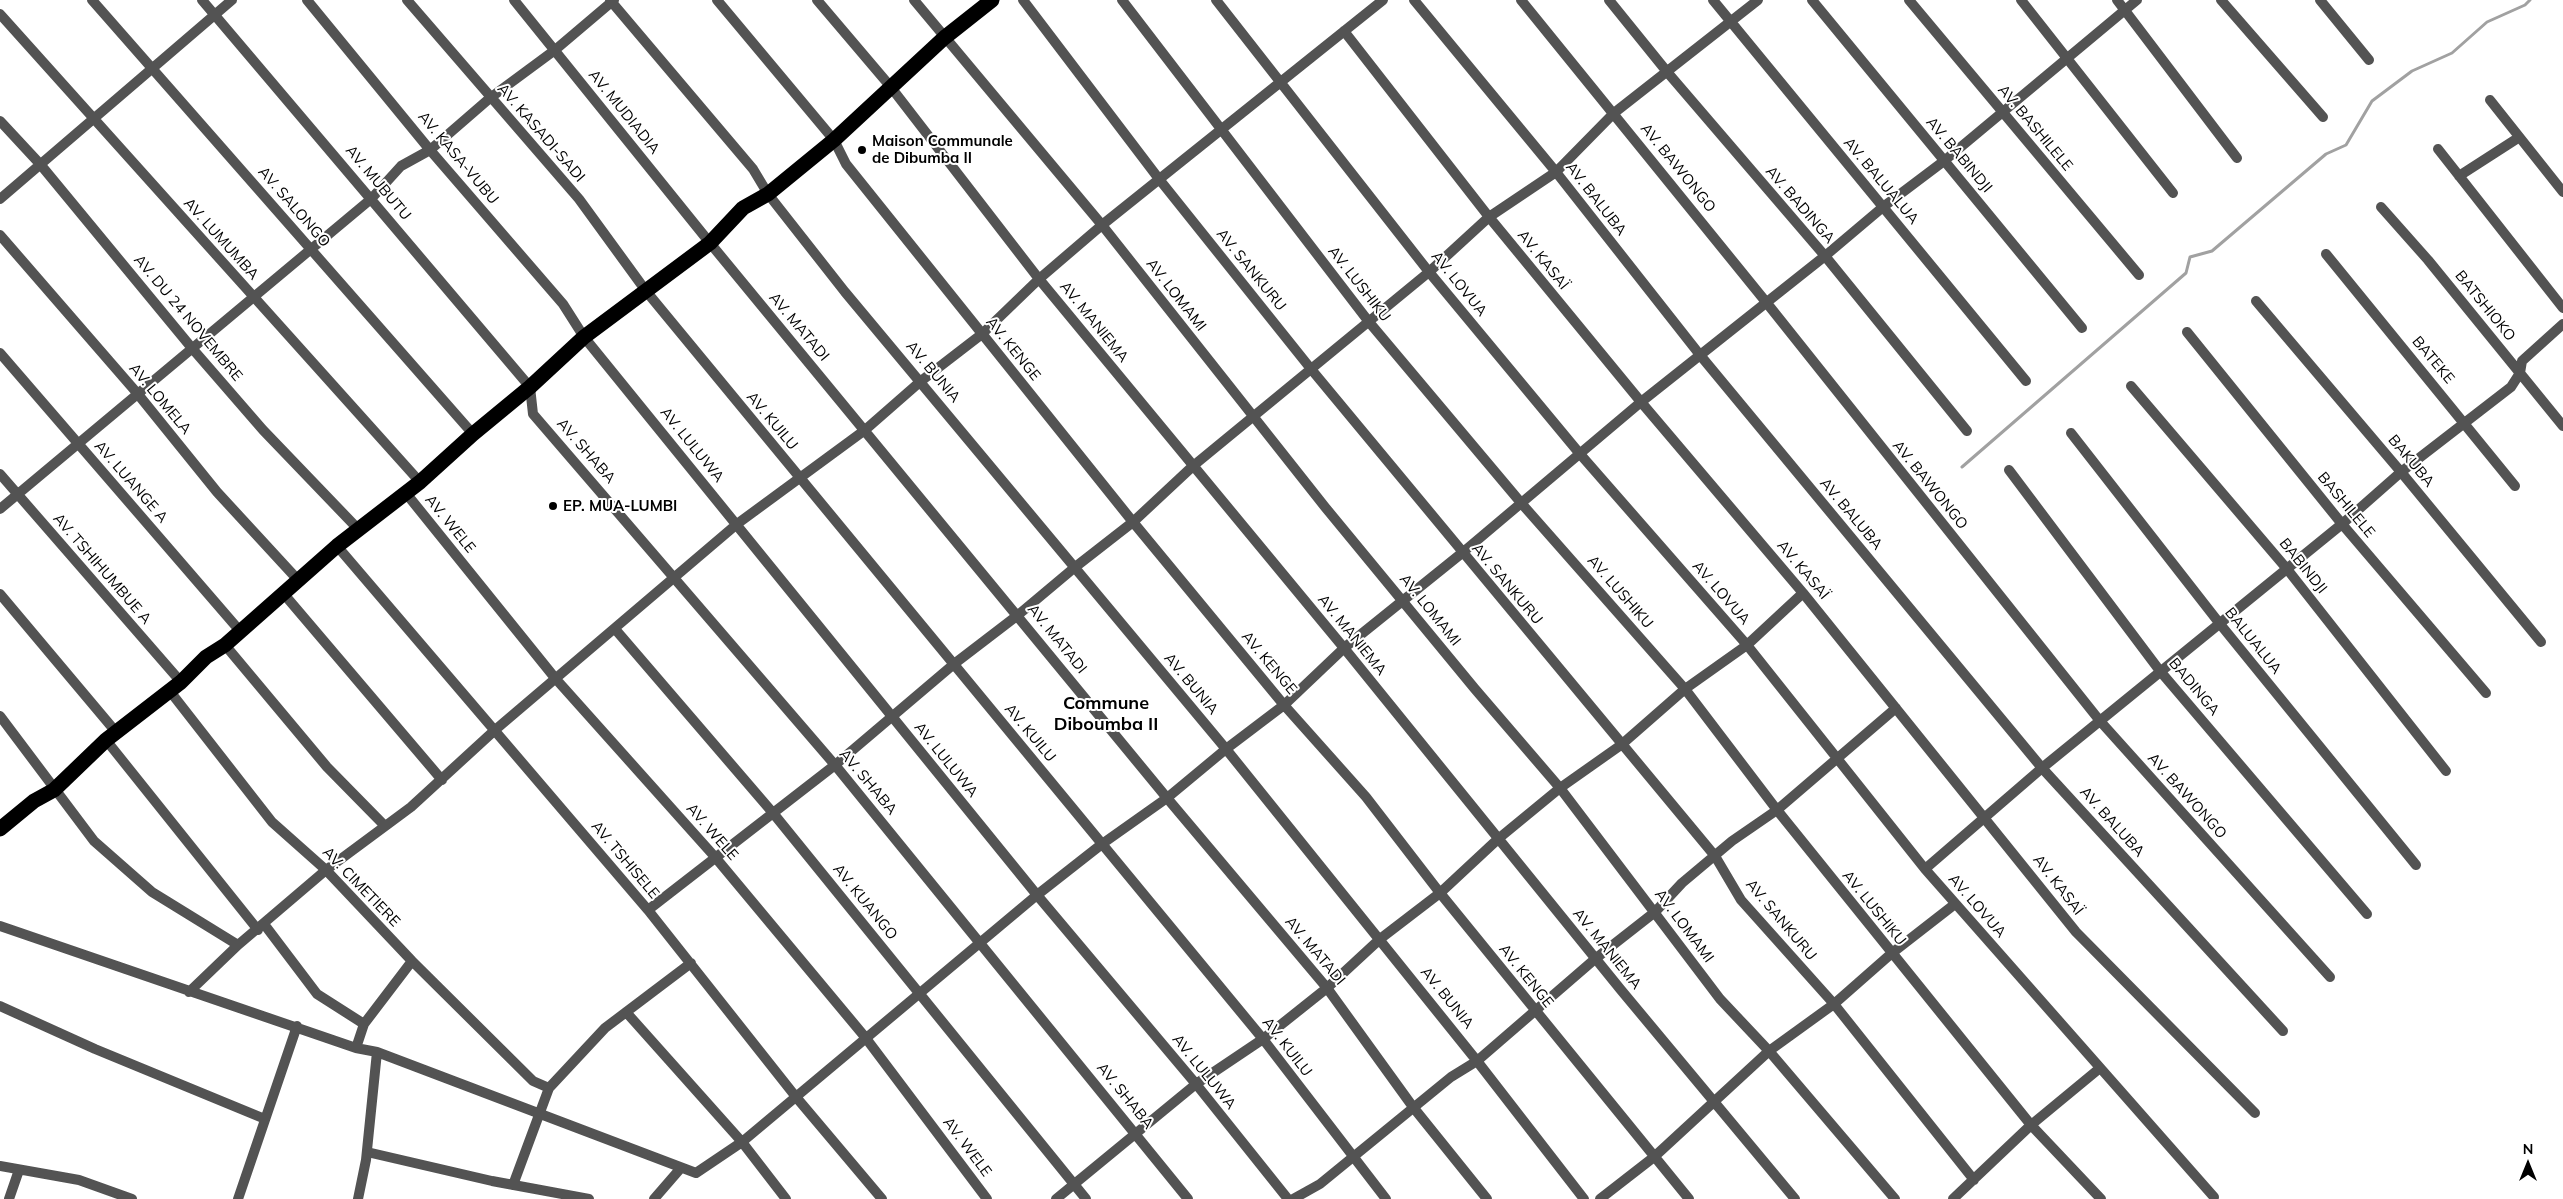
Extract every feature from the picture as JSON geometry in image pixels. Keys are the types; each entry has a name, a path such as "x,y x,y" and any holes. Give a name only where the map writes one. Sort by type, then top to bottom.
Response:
{"highway":[{"path":"2,824 34,801 54,790 111,736 175,686 206,657 225,645 337,546 420,482 472,434 584,338 710,243 743,208 768,194 834,140 890,86 944,38 992,0"}],"street":[{"name":"AV. SALONGO","path":"92,0 472,434"},
{"name":"AV. MUBUTU","path":"202,0 530,386"},
{"path":"0,199 154,69 232,0"},
{"name":"AV. KASA-VUBU","path":"307,0 430,150 563,304 584,338"},
{"name":"AV. KASADI-SADI","path":"407,0 579,199 646,291"},
{"name":"AV. MUDIADIA","path":"514,0 710,243"},
{"name":"AV. KENGE","path":"717,0 834,140 846,164 1133,522 1284,705 1366,797 1440,893 1689,1199"},
{"name":"AV. MANIEMA","path":"817,0 890,86 1039,279 1344,648 1712,1101 1795,1199"},
{"name":"AV. LOMAMI","path":"914,0 1102,226 1252,416 1403,601 1560,788 1720,999 1769,1051 1895,1199"},
{"name":"AV. SANKURU","path":"1023,0 1159,179 1311,369 1715,856 1741,900 1834,1004 1974,1180"},
{"name":"AV. LUSHIKU","path":"1122,0 1369,322 1522,504 1685,689 1776,810 2031,1125 2101,1199"},
{"name":"AV. LOVUA","path":"1216,0 1429,272 1580,454 1747,645 1925,869 2214,1197"},
{"path":"188,992 238,945 326,870 411,806 442,780 495,730 737,524 865,430 921,381 982,334 1039,279 1102,226 1383,0"},
{"name":"AV. BALUBA","path":"1414,0 1556,172 1700,356 2042,768 2283,1031"},
{"name":"AV. BAWONGO","path":"1521,0 1766,302 2100,721 2330,977"},
{"name":"AV. BADINGA","path":"1609,0 1668,73 1825,256 1967,431"},
{"name":"AV. BALUALUA","path":"1713,0 2026,381"},
{"path":"648,910 835,765 954,664 1133,522 1193,466 1429,272 1489,217 1556,172 1614,113 1668,73 1758,0"},
{"name":"AV. BABINDJI","path":"1812,0 2082,328"},
{"name":"AV. BASHILELE","path":"1909,0 2139,274"},
{"path":"2021,0 2173,193"},
{"path":"2117,0 2237,158"},
{"path":"0,926 188,992 297,1026 356,1048 377,1052 680,1169 696,1173 742,1142 1037,894 1102,844 1167,798 1226,749 1284,705 1344,648 1522,504 1641,402 1825,256 1883,207 1944,161 2136,0"},
{"path":"2220,0 2323,117"},
{"path":"2320,0 2368,60"},
{"path":"0,509 191,347 254,298 371,199 400,166 430,150 490,98 555,50 612,1"},
{"name":"AV. BUNIA","path":"612,1 753,169 768,194 845,292 1226,749 1477,1060 1584,1199"},
{"name":"AV. LUMUMBA","path":"0,14 420,482"},
{"name":"AV. KASAÏ","path":"1344,31 1489,217 1641,402 1803,593 1986,817 2076,932 2255,1113"},
{"path":"2490,100 2518,138 2563,192"},
{"name":"AV. DU 24 NOVEMBRE","path":"0,120 40,164 191,347 263,430 359,530"},
{"path":"2459,176 2518,138"},
{"path":"2438,149 2563,308"},
{"name":"BATSHIOKO","path":"2381,207 2428,260 2563,426"},
{"name":"AV. LOMELA","path":"0,235 137,394 218,492 298,580"},
{"name":"AV. MATADI","path":"710,243 1167,798 1327,988 1413,1107 1487,1199"},
{"name":"BATEKE","path":"2326,254 2515,486"},
{"name":"AV. KUILU","path":"646,291 1263,1039 1386,1199"},
{"name":"BAKUBA","path":"2256,301 2401,472 2541,642"},
{"path":"1925,869 2042,768 2342,524 2401,472 2466,424 2511,387 2520,373 2522,361 2563,324"},
{"name":"BASHILELE","path":"2188,332 2342,524 2486,693"},
{"name":"AV. LULUWA","path":"584,338 737,524 891,716 1196,1084 1288,1199"},
{"name":"AV. LUANGE A","path":"0,353 240,631"},
{"name":"AV. SHABA","path":"530,386 533,414 676,577 835,765 1137,1133 1188,1199"},
{"name":"BABINDJI","path":"2131,386 2287,569 2446,771"},
{"name":"BALUALUA","path":"2071,433 2220,624 2416,865"},
{"name":"BADINGA","path":"2009,470 2160,671 2367,914"},
{"name":"AV. TSHIHUMBUE A","path":"0,474 175,686"},
{"name":"AV. WELE","path":"405,492 555,678 715,857 865,1037 988,1199"},
{"name":"AV. TSHISELE","path":"337,546 648,910 796,1097 882,1199"},
{"path":"282,593 442,780"},
{"path":"1056,1199 1196,1084 1263,1039 1327,988 1380,939 1440,893 1498,839 1560,788 1621,745 1685,689 1747,645 1803,593"},
{"path":"0,594 261,927 317,994 364,1024"},
{"name":"AV. KUANGO","path":"615,629 773,813 1086,1199"},
{"path":"225,645 327,767 384,825"},
{"name":"AV. CIMETIERE","path":"175,686 272,822 326,870 412,961 533,1081 549,1088"},
{"path":"1293,1199 1320,1184 1413,1107 1477,1060 1596,959 1655,912 1682,884 1732,841 1776,810 1896,708"},
{"path":"0,716 94,841 140,883 238,945"},
{"path":"1600,1199 1654,1157 1712,1101 1769,1051 1834,1004 1892,953 1955,904"},
{"path":"356,1048 364,1024 412,961"},
{"path":"512,1185 541,1115 549,1088 605,1028 691,963"},
{"path":"0,1006 94,1049 265,1119"},
{"path":"626,1012 742,1142 786,1199"},
{"path":"238,1199 297,1026"},
{"path":"358,1199 367,1152 377,1052"},
{"path":"1954,1199 2031,1125 2100,1068"},
{"path":"367,1152 512,1185 589,1199"},
{"path":"0,1166 45,1172 79,1180 132,1199"},
{"path":"654,1199 680,1169"},
{"path":"9,1199 19,1170"}],"waterway":[{"path":"1962,467 2186,273 2190,257 2212,251 2326,154 2346,145 2372,101 2412,71 2452,53 2487,22 2525,5 2530,0"}],"place":[{"name":"Maison Communale de Dibumba II","path":"862,150"},
{"name":"EP. MUA-LUMBI","path":"553,506"}],"district":[{"name":"Commune Diboumba II","path":"1106,714"}]}
